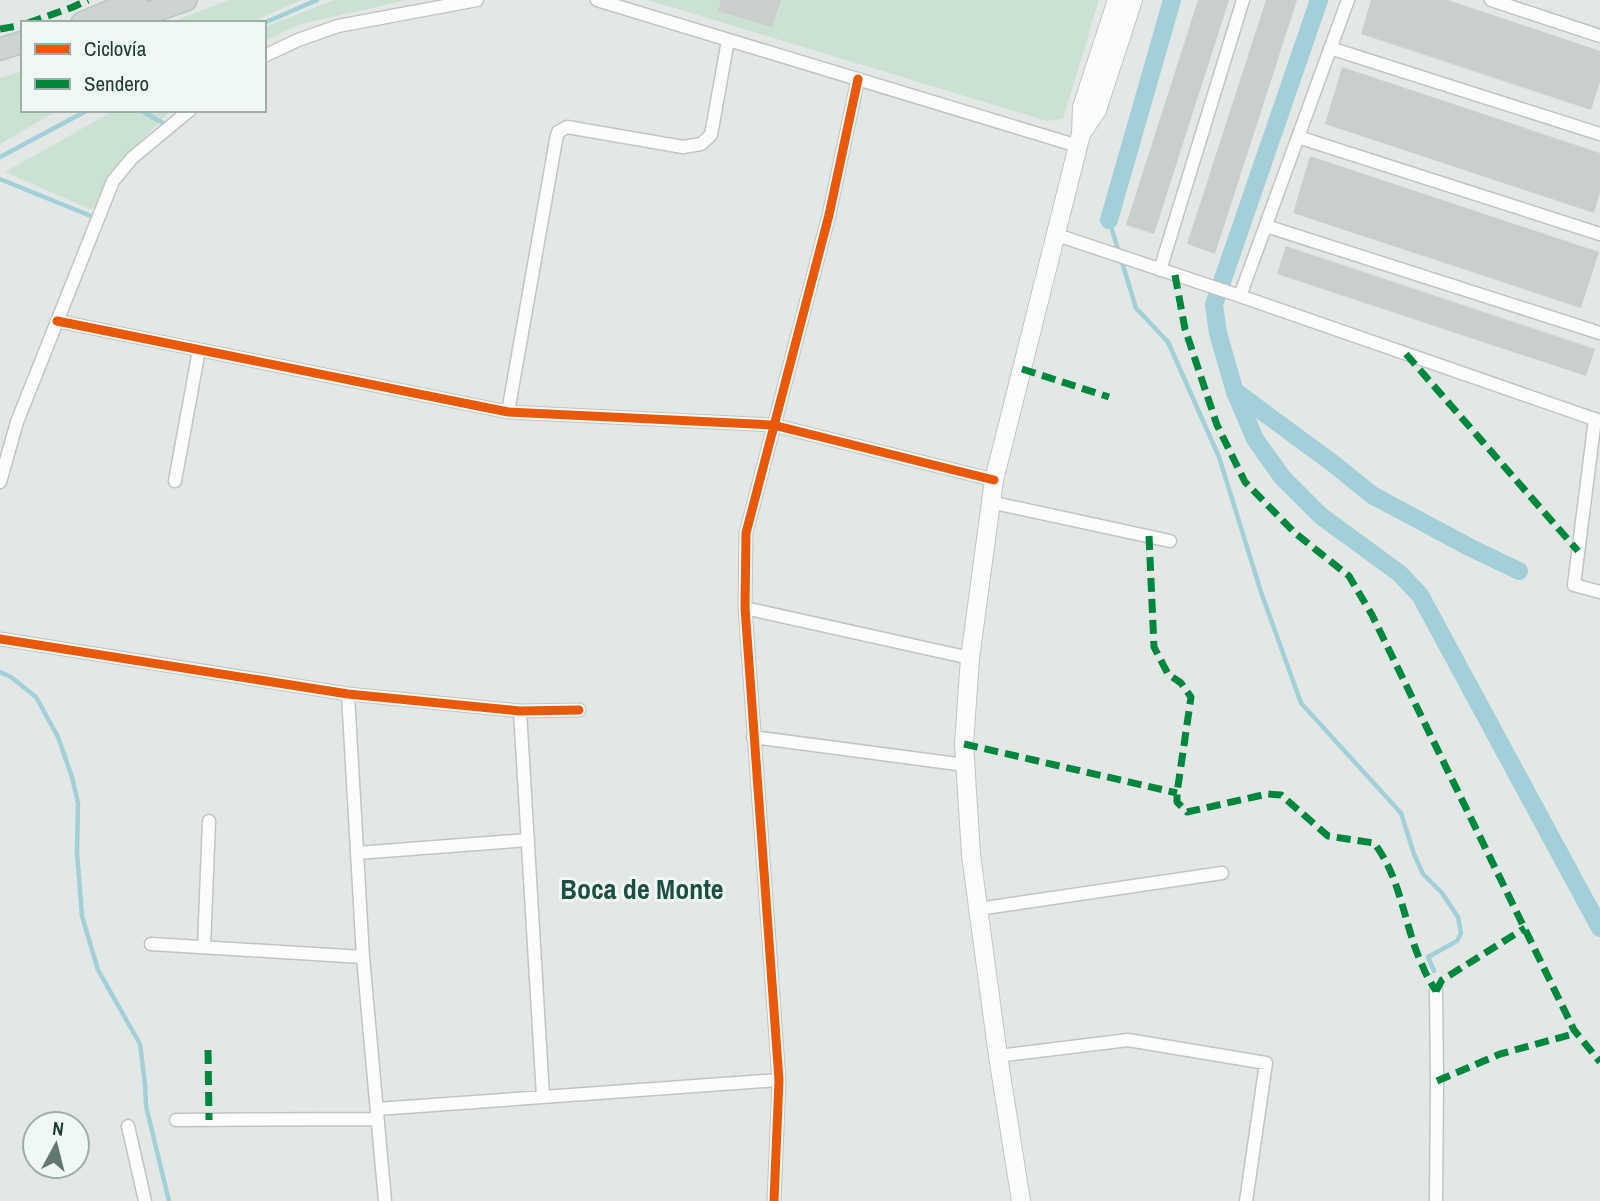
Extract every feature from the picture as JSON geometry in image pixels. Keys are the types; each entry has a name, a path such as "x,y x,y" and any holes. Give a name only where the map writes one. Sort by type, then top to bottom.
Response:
{"main road":[{"path":"87,21 137,0"},
{"path":"126,21 186,0"},
{"path":"1021,1201 971,855 964,744 970,658 994,480 1080,140 1082,107 1116,0"},
{"path":"1080,140 1097,110 1133,0"},
{"path":"0,52 21,43"},
{"path":"0,52 21,50"}],"street":[{"path":"266,55 338,26 477,0"},
{"path":"597,0 858,79 1080,140"},
{"path":"1160,270 1243,0"},
{"path":"1239,296 1348,0"},
{"path":"1491,0 1600,36"},
{"path":"508,412 558,132 567,127 682,147 701,144 711,135 727,40"},
{"path":"1331,48 1600,134"},
{"path":"774,1201 779,1080 745,608 746,533 829,215 858,79"},
{"path":"0,482 18,422 113,181 132,158 188,112"},
{"path":"1298,137 1600,234"},
{"path":"1266,226 1600,333"},
{"path":"1057,235 1597,420 1574,585 1600,592"},
{"path":"57,321 508,412 773,425 994,480"},
{"path":"175,481 199,350"},
{"path":"990,502 1170,541"},
{"path":"745,608 970,658"},
{"path":"0,639 348,694 520,711 579,710"},
{"path":"348,694 363,957 385,1201"},
{"path":"520,711 543,1096"},
{"path":"753,737 965,765"},
{"path":"204,947 209,821"},
{"path":"357,853 528,840"},
{"path":"978,909 1222,873"},
{"path":"151,944 363,957"},
{"path":"1436,991 1436,1201"},
{"path":"998,1056 1128,1040 1265,1063 1246,1201"},
{"path":"176,1120 377,1114 543,1096 779,1080"},
{"path":"128,1126 145,1201"}],"green space":[{"path":"229,0 302,0 254,21 174,21"},
{"path":"334,0 407,0 301,24 266,40 266,26"},
{"path":"648,0 1099,0 1063,119 1047,121"},
{"path":"21,72 21,112 56,112 0,144 0,78"},
{"path":"111,112 169,112 113,170 92,210 5,172"}],"building":[{"path":"721,0 781,0 772,27 718,11"},
{"path":"1198,0 1229,0 1154,234 1126,225"},
{"path":"1266,0 1297,0 1215,254 1187,244"},
{"path":"1371,0 1448,0 1600,51 1600,82 1591,110 1361,34"},
{"path":"1342,67 1600,153 1600,193 1594,213 1325,124"},
{"path":"1310,156 1599,252 1581,308 1293,213"},
{"path":"1286,246 1595,349 1586,376 1277,274"}],"waterway":[{"path":"266,22 317,0"},
{"path":"1109,220 1172,0"},
{"path":"1319,0 1214,305 1218,333 1235,392 1255,439 1282,477 1321,516 1399,573 1420,595 1600,928"},
{"path":"0,157 84,112"},
{"path":"144,112 168,126"},
{"path":"0,179 96,218"},
{"path":"1109,220 1136,308 1168,342 1219,457 1261,592 1301,703 1401,813 1423,874 1442,893 1458,917 1461,933 1457,941 1428,957 1434,971"},
{"path":"1236,392 1372,495 1519,571"},
{"path":"0,672 11,677 36,697 58,737 72,777 78,803 77,852 82,916 98,970 140,1044 146,1106 169,1201"}],"marked path":[{"path":"34,21 88,0"},
{"path":"0,29 21,25"},
{"path":"1175,275 1185,329 1217,425 1245,482 1295,533 1349,576 1372,615 1574,1030 1600,1062"},
{"path":"1406,354 1578,551"},
{"path":"1022,369 1109,397"},
{"path":"1149,536 1154,647 1168,674 1181,683 1191,697 1177,802 1187,812 1267,794 1281,795 1328,836 1374,843 1391,872 1417,952 1436,991"},
{"path":"964,744 1177,793"},
{"path":"1436,991 1442,980 1525,928"},
{"path":"1437,1081 1500,1054 1577,1033"},
{"path":"208,1050 209,1120"}],"cycle path":[{"path":"774,1201 779,1080 745,608 746,533 829,215 858,79"},
{"path":"57,321 508,412 773,425 994,480"},
{"path":"0,639 348,694 520,711 579,710"}],"district":[{"name":"Boca de Monte","path":"642,889"}]}
